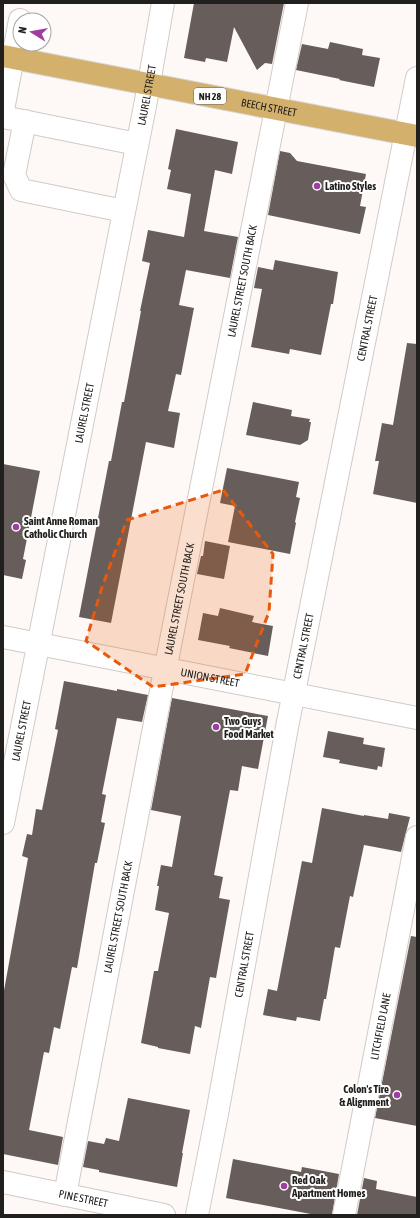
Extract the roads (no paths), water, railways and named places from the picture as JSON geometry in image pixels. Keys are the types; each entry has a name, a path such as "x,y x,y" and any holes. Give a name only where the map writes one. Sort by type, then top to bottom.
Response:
{"main road":[{"name":"BEECH STREET","path":"8,57 412,135"}],"street":[{"name":"LAUREL STREET","path":"3,824 164,3"},
{"name":"LAUREL STREET SOUTH BACK","path":"66,1195 166,669 297,3"},
{"path":"3,110 8,57 12,45"},
{"name":"CENTRAL STREET","path":"197,1215 294,694 412,135 417,78"},
{"path":"3,117 137,144"},
{"path":"25,121 14,175 21,190 124,212"},
{"name":"UNION STREET","path":"3,637 417,718"},
{"name":"LITCHFIELD LANE","path":"344,1215 417,837"},
{"name":"PINE STREET","path":"3,1182 164,1215"}],"place":[{"name":"Latino Styles","path":"317,186"},
{"name":"Saint Anne Roman Catholic Church","path":"16,527"},
{"name":"Two Guys Food Market","path":"216,727"},
{"name":"Colon's Tire & Alignment","path":"397,1095"},
{"name":"Red Oak Apartment Homes","path":"284,1186"}]}
